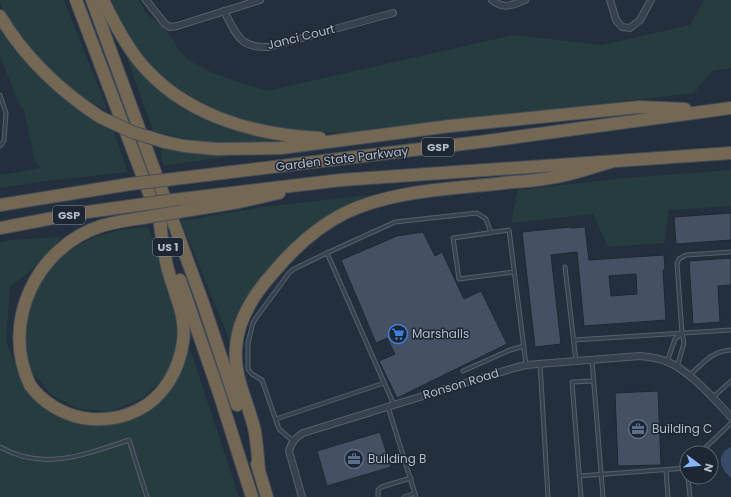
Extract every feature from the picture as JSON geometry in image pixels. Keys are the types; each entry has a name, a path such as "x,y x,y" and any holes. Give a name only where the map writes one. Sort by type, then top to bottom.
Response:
{"highway":[{"name":"US 1","path":"76,0 197,327 252,497"},
{"name":"US 1","path":"92,0 210,324 267,497"},
{"path":"102,0 117,29 140,61 164,86 191,105 222,119 253,130 286,136 339,140"},
{"path":"0,16 18,42 46,75 80,103 100,116 132,132 165,142 195,147 235,149 304,146 450,126 639,107 710,111"},
{"name":"Garden State Parkway","path":"0,205 130,184 487,141 731,108"},
{"name":"Garden State Parkway","path":"0,228 80,213 173,200 341,180 731,153"},
{"path":"259,471 255,432 237,373 236,340 243,317 256,294 279,265 307,238 345,213 387,199 422,193 555,178 610,162"},
{"path":"160,224 167,266 179,303 183,322 183,341 175,371 165,388 157,396 141,409 123,416 105,420 88,419 73,416 57,409 44,400 33,389 22,372 15,353 13,335 14,317 20,299 28,283 54,252 72,239 101,226 239,202 341,180"}],"street":[{"path":"146,0 165,24 170,27 260,0"},
{"path":"492,0 497,4 506,7 526,0"},
{"path":"610,0 616,20 622,27 630,28 640,20 651,0"},
{"name":"Janci Court","path":"224,12 238,38 252,47 269,47 393,13"},
{"name":"Ronson Road","path":"294,441 303,433 526,365 640,356 667,362 677,367 689,376 731,417"},
{"path":"294,441 289,451 290,459 302,497"}],"lane":[{"path":"0,95 6,113 4,141 0,146"},
{"path":"294,441 279,429 262,380 252,374 248,369 248,343 253,323 289,273 294,269 327,253 395,222 477,213 486,219 491,233"},
{"path":"514,272 459,279 453,238 509,230 526,365"},
{"path":"677,367 684,343 677,264 679,259 686,255 731,252"},
{"path":"327,253 384,383 416,495 404,497"},
{"path":"565,266 576,361"},
{"path":"574,340 731,330"},
{"path":"667,362 675,339 682,333"},
{"path":"463,372 510,350 524,346"},
{"path":"689,376 713,354 719,351 731,350"},
{"path":"592,360 603,497"},
{"path":"540,364 548,497"},
{"path":"581,497 572,382 594,381"},
{"path":"712,398 731,381"},
{"path":"276,419 384,383"},
{"path":"708,445 731,422"},
{"path":"0,447 6,451 27,458 52,460 78,456 129,440 147,497"},
{"path":"579,476 679,469"},
{"path":"666,470 668,497"},
{"path":"378,497 378,490 381,487 411,478"},
{"path":"689,485 690,497"}],"green space":[{"path":"0,0 64,0 108,111 67,88 60,81 28,46 8,19 2,8"},
{"path":"111,0 139,0 145,12 167,31 177,47 188,60 211,72 267,91 513,35 602,45 690,25 704,0 731,0 731,68 712,71 694,93 345,133 292,131 257,124 192,101 160,76 134,44 120,20"},
{"path":"0,24 112,127 128,172 46,181 0,188 0,175 41,168 35,161 24,110 17,100 0,55"},
{"path":"122,44 153,82 281,140 242,143 200,142 153,131"},
{"path":"161,148 238,155 163,166"},
{"path":"731,170 731,206 669,210 664,243 608,247 593,214 511,223 518,190 625,178"},
{"path":"379,194 310,227 256,284 237,318 231,344 181,221 263,207"},
{"path":"148,227 171,291 179,342 166,376 143,398 109,412 76,408 52,395 29,369 22,314 36,284 65,254 90,239 119,230"},
{"path":"62,237 32,270 10,287 6,342 27,392 63,418 123,420 151,410 166,396 182,371 190,349 239,497 0,497 0,243 10,240"}],"water":[{"path":"731,447 731,478 722,466 721,457 726,450"}],"building":[{"path":"731,213 731,240 676,244 674,217"},
{"path":"585,227 589,260 664,255 665,270 663,270 666,320 584,326 577,252 551,255 561,344 535,347 522,232","holes":["636,274 637,294 611,296 609,276"]},
{"path":"423,232 435,256 442,252 464,299 481,291 507,344 397,398 379,361 395,354 387,338 376,343 341,260 397,236"},
{"path":"731,258 731,285 718,286 720,322 693,324 689,261"},
{"name":"Building C","path":"658,391 661,465 618,466 615,393"},
{"name":"Building B","path":"380,432 391,467 327,486 317,451"}],"place":[{"name":"Marshalls","path":"398,334"},
{"name":"Building C","path":"638,429"},
{"name":"Building B","path":"354,459"}]}
